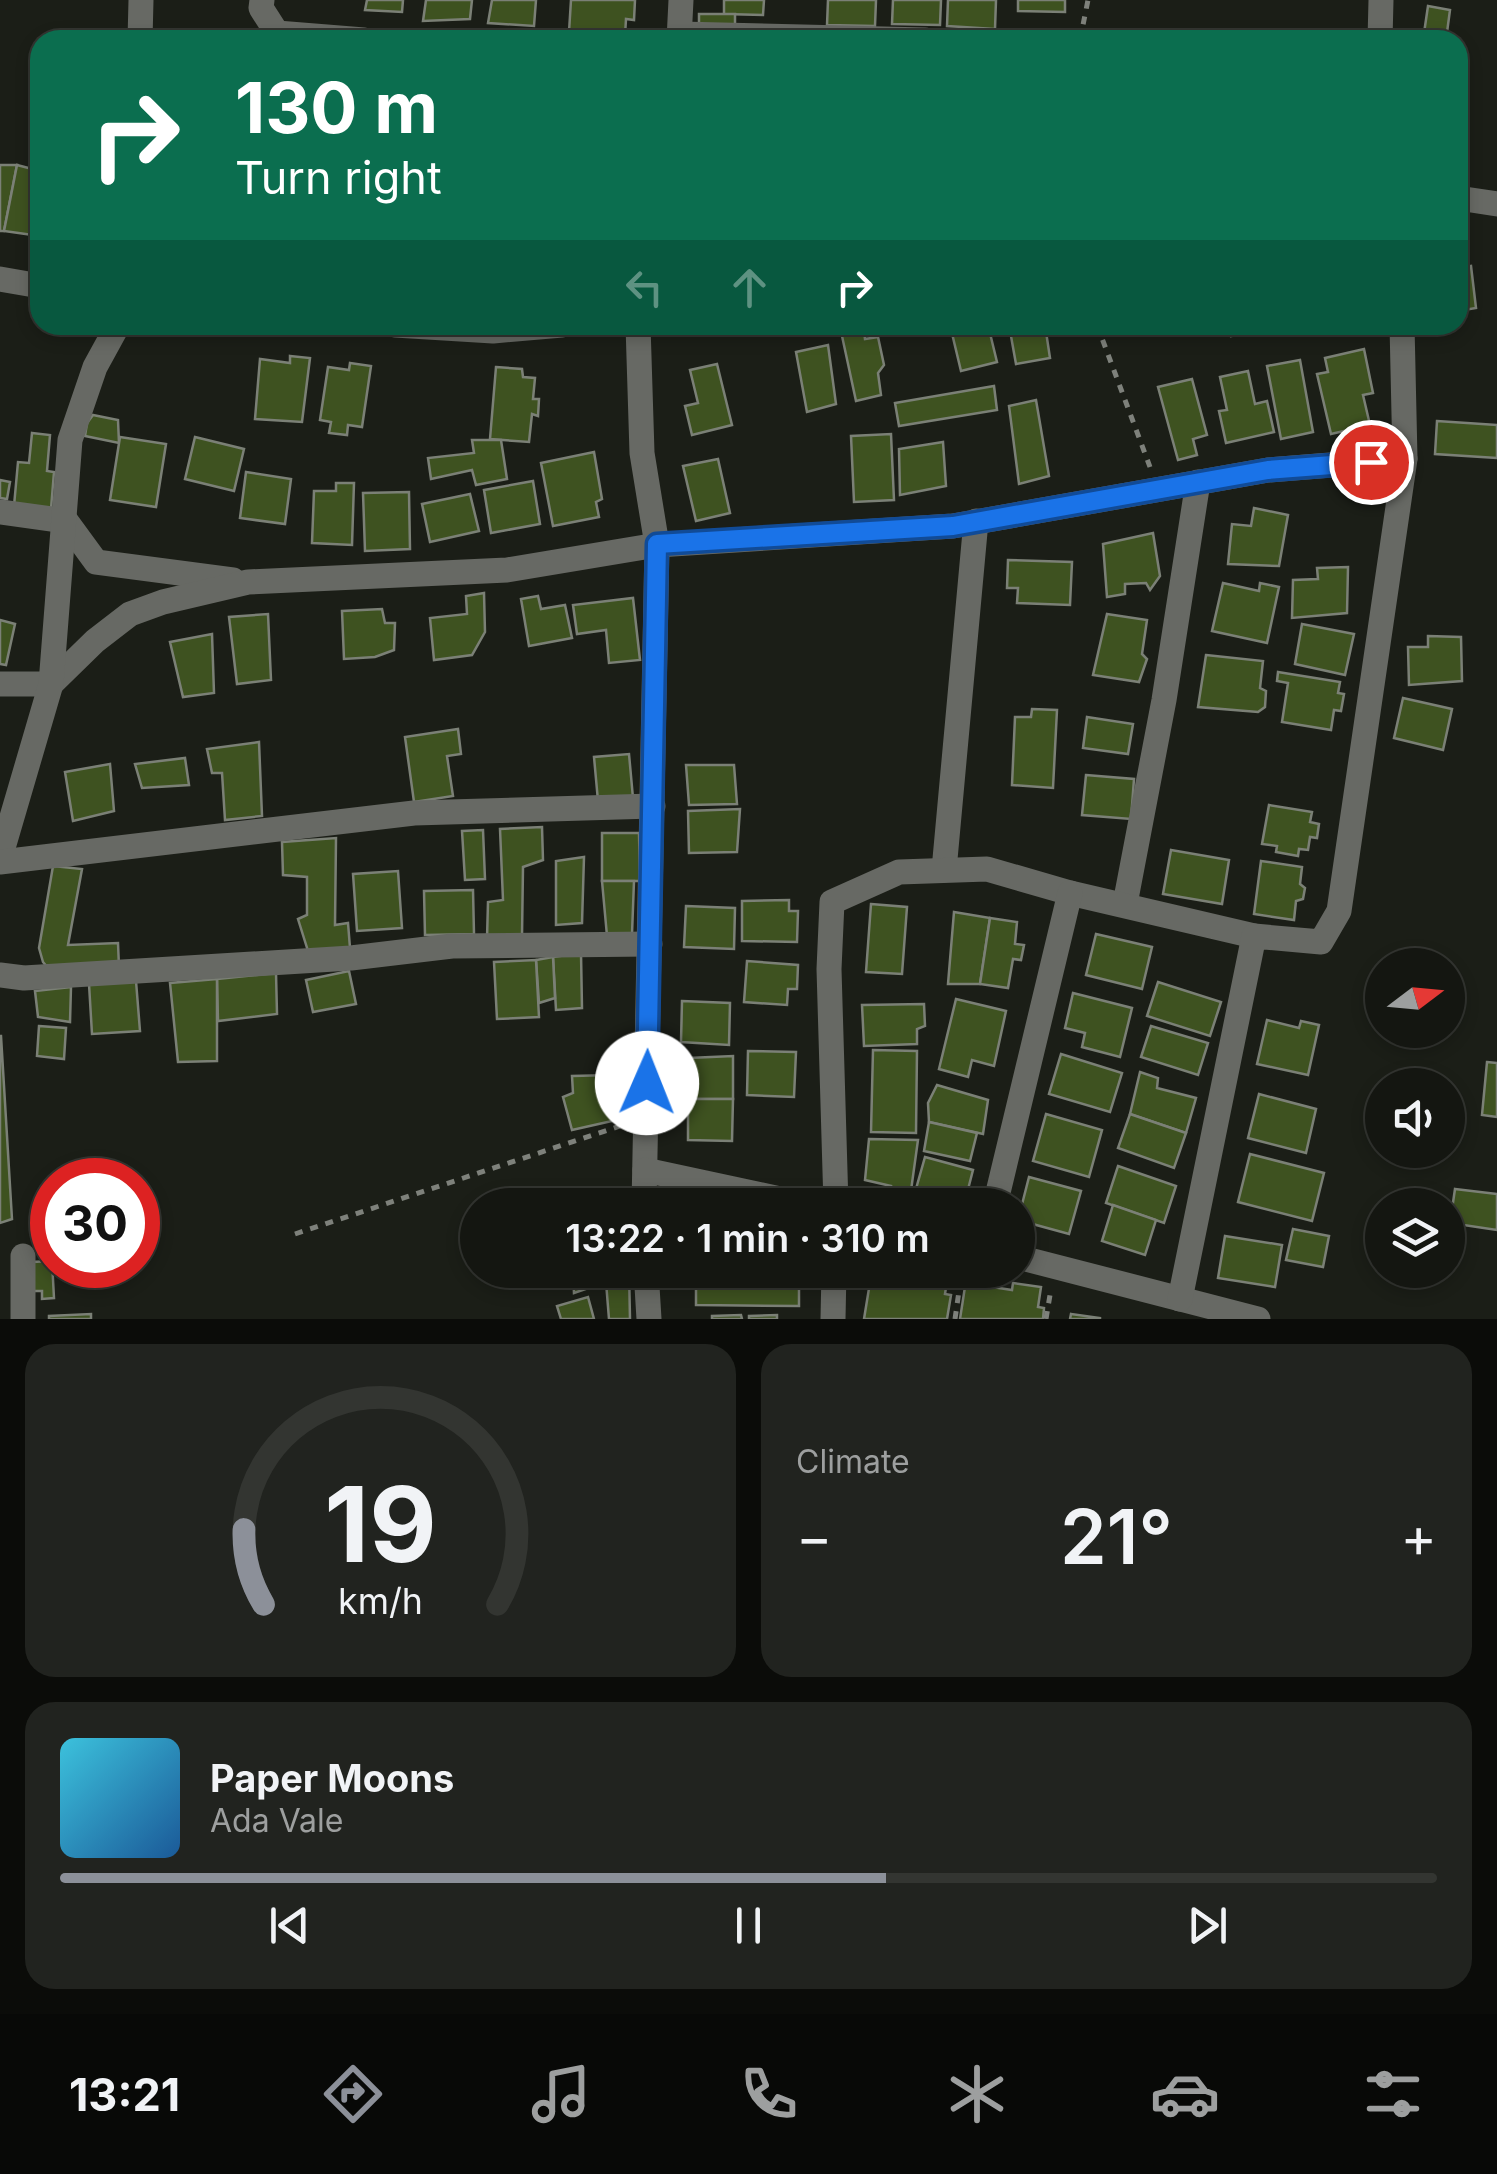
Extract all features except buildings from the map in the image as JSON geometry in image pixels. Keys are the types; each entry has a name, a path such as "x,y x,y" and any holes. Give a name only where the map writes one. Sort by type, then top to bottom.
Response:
{"street":[{"path":"140,30 141,0"},
{"path":"262,0 261,8 275,30"},
{"path":"679,30 681,0"},
{"path":"1380,30 1381,0"},
{"path":"1468,200 1497,204"},
{"path":"0,279 30,284"},
{"path":"113,335 95,367 70,440 51,684 0,860 414,813 653,806"},
{"path":"638,335 642,454 657,544 644,1188"},
{"path":"835,1188 829,969 832,902 899,872 987,869 1070,893 1254,936 1321,942 1339,911 1405,459 1402,335"},
{"path":"0,512 66,521 96,562 248,582 508,570 657,544 953,526 1268,470 1405,459"},
{"path":"1125,904 1164,700 1198,482"},
{"path":"944,870 976,521"},
{"path":"0,684 51,684 130,614 248,582"},
{"path":"999,1188 1070,893"},
{"path":"1170,1304 1254,936"},
{"path":"0,975 24,978 351,958 452,946 650,944"},
{"path":"645,1170 729,1188"},
{"path":"23,1256 24,1319"},
{"path":"1035,1262 1170,1304 1258,1319"},
{"path":"647,1288 650,1319"},
{"path":"832,1319 833,1288"}],"path":[{"path":"1082,30 1088,0"},
{"path":"1100,335 1158,489"},
{"path":"295,1234 646,1118"},
{"path":"954,1319 959,1288"}],"route":[{"path":"647,1083 657,544 953,526 1268,470 1371,462"}]}
